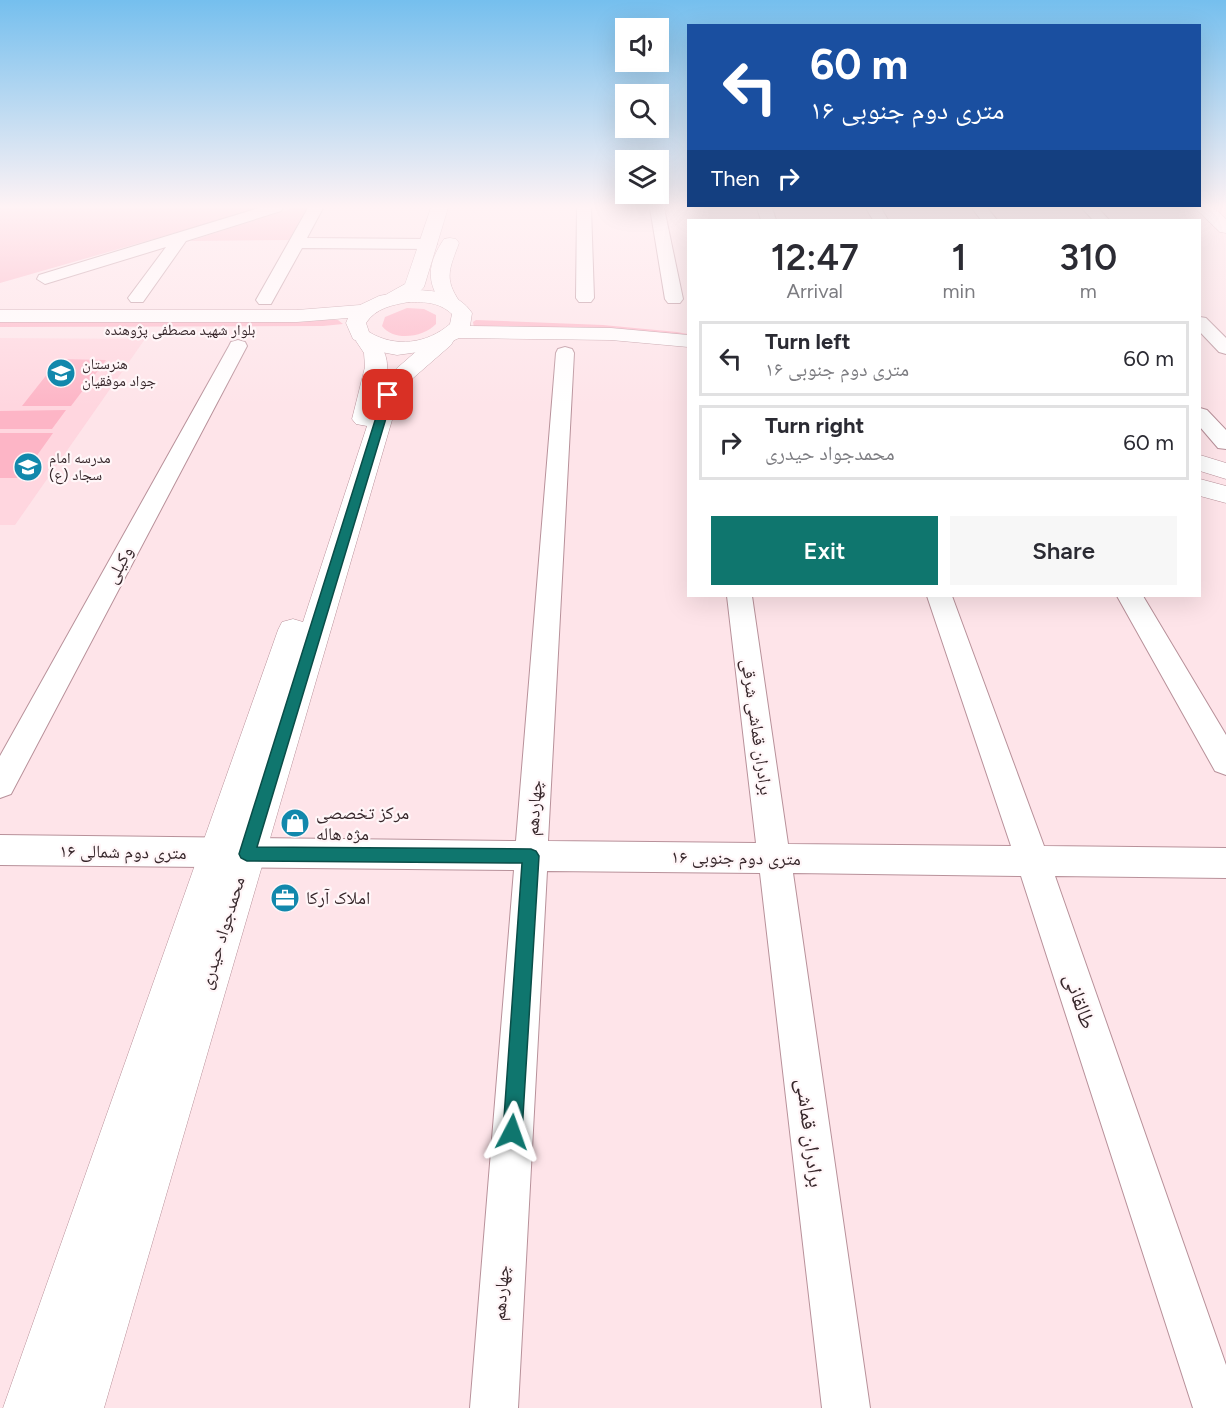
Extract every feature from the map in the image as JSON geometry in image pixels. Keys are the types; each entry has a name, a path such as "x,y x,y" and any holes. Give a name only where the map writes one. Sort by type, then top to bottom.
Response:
{"street":[{"path":"45,279 62,274"},
{"path":"136,298 154,274"},
{"path":"265,300 280,274"},
{"path":"394,298 414,287 419,274"},
{"path":"440,274 439,288 452,322"},
{"path":"585,274 585,298"},
{"path":"669,274 674,299"},
{"path":"394,298 424,296 452,322 687,340"},
{"name":"بلوار شهید مصطفی پژوهنده","path":"0,316 297,316 365,311 394,298"},
{"path":"363,338 356,323 365,311"},
{"path":"452,322 614,318 687,323"},
{"name":"بلوار شهید مصطفی پژوهنده","path":"0,332 267,330 363,338 393,348 410,348 452,322"},
{"name":"محمدجواد حیدری","path":"31,1408 232,853 388,395 404,374 452,322"},
{"path":"1201,323 1225,346"},
{"name":"محمدجواد حیدری","path":"76,1408 232,853 371,396 376,354 363,338"},
{"name":"وکیلی","path":"0,785 238,346"},
{"name":"چهاردهم","path":"494,1408 565,353"},
{"path":"1201,415 1226,443"},
{"path":"1201,463 1226,471"},
{"path":"1201,487 1226,495"},
{"name":"برادران قماشی شرقی","path":"740,597 775,858"},
{"name":"طالقانی","path":"940,597 1033,861 1217,1408"},
{"path":"1131,597 1226,762"},
{"name":"۱۶ متری دوم شمالی","path":"0,850 232,853"},
{"name":"۱۶ متری دوم جنوبی","path":"232,853 1226,862"},
{"name":"برادران قماشی","path":"775,858 846,1408"}],"shaded area":[{"path":"0,274 32,274 0,283"},
{"path":"407,308 424,309 436,315 436,324 424,332 409,336 394,334 382,326 385,317"},
{"path":"0,320 338,320 343,324 323,326 0,327"},
{"path":"476,320 603,325 677,332 687,334 687,336 568,328 474,328 473,322"},
{"path":"0,338 145,339 15,525 0,525"},
{"path":"59,359 106,360 71,406 22,406"},
{"path":"66,410 52,429 0,429 0,411"},
{"path":"0,433 53,433 21,478 0,478"}],"place":[{"name":"هنرستان جواد موفقیان","path":"61,373"},
{"name":"مدرسه امام سجاد (ع)","path":"28,467"},
{"name":"مرکز تخصصی مژه هاله","path":"295,823"},
{"name":"املاک آرکا","path":"285,898"}],"route":[{"path":"388,395 247,854 531,856 512,1132"}]}
